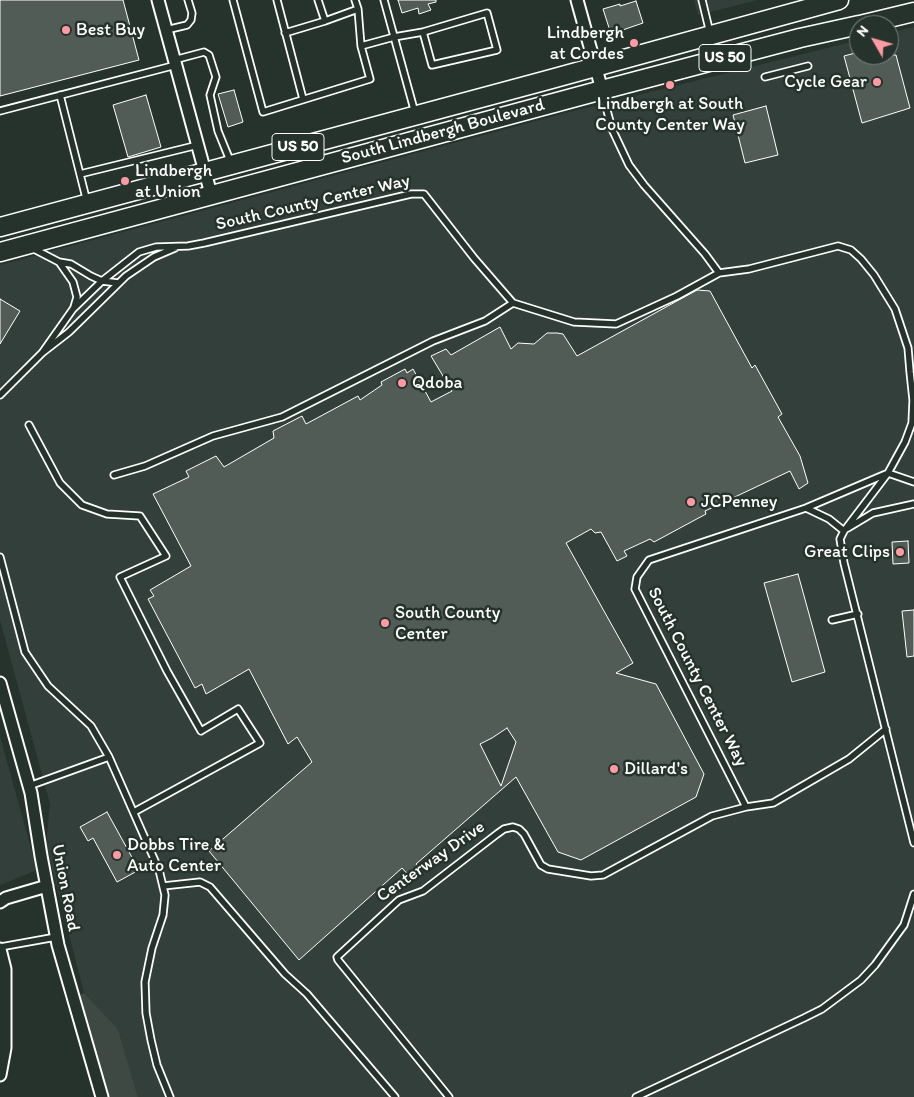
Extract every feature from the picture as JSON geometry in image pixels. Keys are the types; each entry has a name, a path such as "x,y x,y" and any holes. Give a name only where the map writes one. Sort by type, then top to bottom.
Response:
{"main road":[{"name":"South Lindbergh Boulevard","path":"0,227 595,67 836,0"},
{"name":"South Lindbergh Boulevard","path":"899,16 914,12"},
{"name":"South Lindbergh Boulevard","path":"0,252 602,90 800,38 849,27"}],"street":[{"path":"158,0 211,194"},
{"path":"577,0 602,90"},
{"name":"Union Road","path":"0,683 29,786 56,936 102,1097"},
{"path":"0,902 6,898 46,886"},
{"path":"0,948 5,969 4,1048 0,1075"}],"lane":[{"path":"166,30 187,24 191,20 192,12 188,0"},
{"path":"233,0 263,112 370,79 361,46 358,9 355,0"},
{"path":"276,0 303,99"},
{"path":"318,0 325,21"},
{"path":"384,0 415,115"},
{"path":"702,0 710,35"},
{"path":"285,33 358,9"},
{"path":"361,46 394,37 423,32 487,13 497,50 432,65 423,32"},
{"path":"0,111 175,62 204,52 209,55 216,77 210,95 218,131 232,165"},
{"path":"765,77 808,66"},
{"path":"602,90 612,129 629,165 719,273"},
{"path":"60,95 88,204"},
{"path":"80,174 198,145"},
{"name":"South County Center Way","path":"42,353 73,309 102,281 139,252 156,247 178,247 204,243 411,194 424,194 474,258 513,303"},
{"path":"25,245 59,262 71,264 102,281 118,283"},
{"path":"114,475 145,466 213,436 282,417 433,341 485,321 513,303 574,322 616,324 677,296 719,273 749,269 838,246 851,250 861,259 874,276 894,309 908,348 913,400 912,423 905,442 888,473 840,539 844,563 914,843"},
{"name":"South County Center Way","path":"0,394 42,353 69,332 118,283 154,257 178,247"},
{"path":"59,262 73,282 77,297 73,309"},
{"path":"30,426 60,483 82,505 106,514 140,516 166,556 120,577 167,671 201,731 238,709 260,742 134,812"},
{"path":"806,508 888,473 914,482"},
{"path":"844,531 873,512 914,504"},
{"path":"806,508 829,519 844,531"},
{"name":"South County Center Way","path":"746,807 634,589 636,580 649,560 806,508"},
{"path":"0,557 25,652 48,686 91,726 109,757 159,870 165,895 163,915 152,948 145,982 146,1013 157,1065 170,1097"},
{"path":"832,620 858,614"},
{"name":"Centerway Drive","path":"449,1097 337,957 339,953 399,900 423,891 504,829 513,827 519,829 541,865 548,869 591,876 603,875 712,816 746,807 774,803 849,759 886,729"},
{"path":"29,786 109,757"},
{"path":"163,886 200,882 210,887 285,974 315,1002 395,1097"},
{"path":"636,1097 822,1009 855,985 875,965 896,937 904,924 914,894"},
{"path":"0,948 56,936"}],"shaded area":[{"path":"694,0 758,0 698,15"},
{"path":"914,27 914,1097 138,1097 118,1029 84,993 46,845 50,804 0,620 0,265 562,114 849,42 849,65 899,65 899,31"},
{"path":"0,736 37,870 0,885"},
{"path":"84,993 118,1029 138,1097 108,1097 79,995"}],"building":[{"name":"Best Buy","path":"0,0 123,0 139,60 0,96"},
{"path":"398,0 436,0 436,2 428,4 431,10 419,14 418,8 402,13"},
{"path":"636,1 643,23 611,34 603,9"},
{"name":"Cycle Gear","path":"849,55 849,65 899,65 910,108 862,123 844,56"},
{"path":"234,90 243,122 228,127 218,94"},
{"path":"146,95 161,147 128,157 113,105"},
{"path":"766,106 778,155 745,163 733,115"},
{"name":"South County Center","path":"697,290 710,291 752,368 755,365 782,414 778,417 800,456 808,483 799,489 790,471 705,511 706,514 654,542 650,539 624,551 627,556 617,561 601,532 595,533 591,529 566,543 633,663 616,673 656,684 704,774 696,797 581,860 558,852 516,777 416,864 421,871 412,879 402,868 299,960 209,851 312,762 297,737 288,744 249,669 206,694 202,684 195,688 148,599 154,596 150,590 191,566 153,494 189,477 186,471 216,456 224,467 274,438 273,431 302,416 306,424 358,396 360,400 382,385 381,382 405,369 407,373 413,369 431,402 452,391 431,356 446,349 451,355 500,327 511,349 518,343 534,344 547,333 557,333 563,334 577,356","holes":["507,728 516,742 501,786 480,744"]},
{"path":"0,299 20,311 0,344"},
{"name":"Great Clips","path":"908,541 909,563 893,564 892,542"},
{"path":"798,574 825,672 792,682 764,583"},
{"path":"914,610 914,656 907,657 902,611"},
{"name":"Dobbs Tire & Auto Center","path":"107,812 139,870 117,882 93,838 88,841 80,827"}],"place":[{"name":"Best Buy","path":"66,30"},
{"name":"Lindbergh at Cordes","path":"634,43"},
{"name":"Cycle Gear","path":"877,82"},
{"name":"Lindbergh at South County Center Way","path":"670,85"},
{"name":"Lindbergh at Union","path":"125,181"},
{"name":"Qdoba","path":"402,383"},
{"name":"JCPenney","path":"691,502"},
{"name":"Great Clips","path":"900,552"},
{"name":"South County Center","path":"385,623"},
{"name":"Dillard's","path":"614,769"},
{"name":"Dobbs Tire & Auto Center","path":"117,855"}]}
